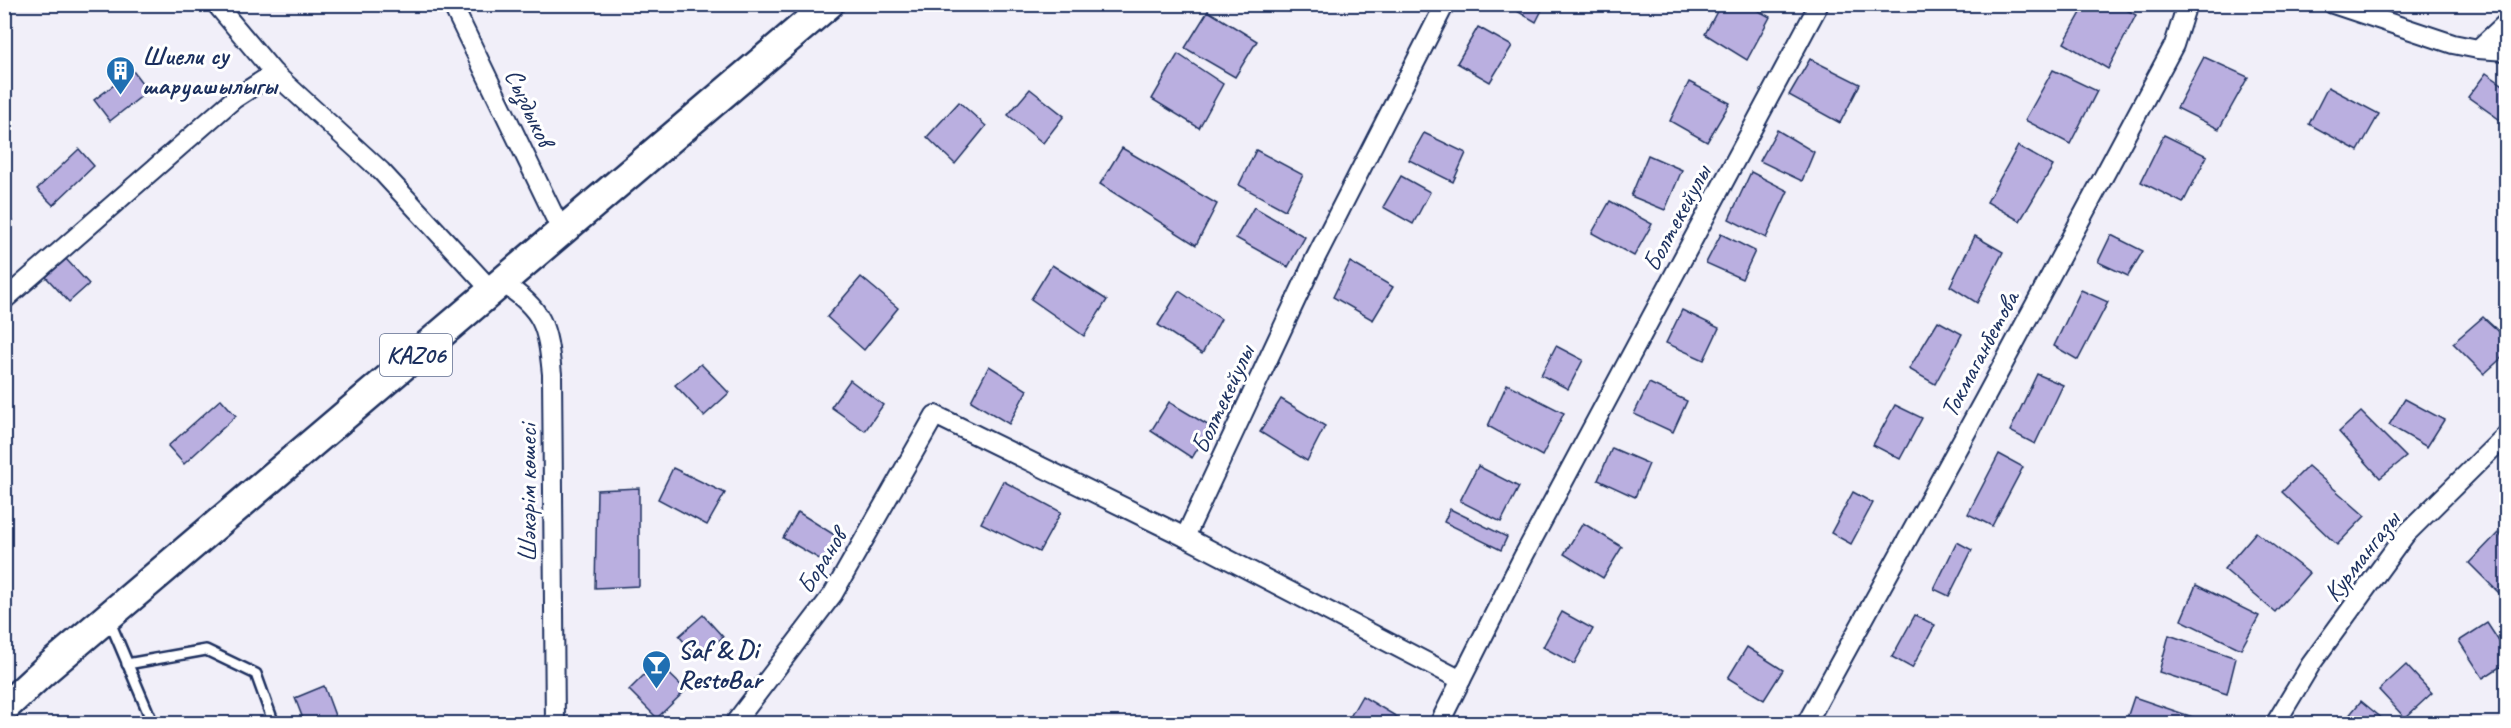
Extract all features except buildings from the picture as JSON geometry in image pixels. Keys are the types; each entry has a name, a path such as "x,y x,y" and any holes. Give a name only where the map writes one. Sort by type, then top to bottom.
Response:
{"main road":[{"name":"KАZ06","path":"4,708 107,617 829,4"}],"street":[{"name":"Шәкәрім көшесі","path":"216,4 274,73 381,171 497,286 522,295 537,311 548,336 552,374 555,723"},
{"name":"Сыздыков","path":"452,4 562,232"},
{"name":"Болтекейулы","path":"1185,537 1314,261 1445,4"},
{"name":"Болтекейулы","path":"1439,723 1522,559 1819,4"},
{"name":"Токмаганбетова","path":"1806,723 1984,400 2174,45 2187,4"},
{"path":"2333,4 2453,44 2506,51"},
{"path":"2478,49 2506,23"},
{"path":"4,300 234,99 274,73"},
{"name":"Боранов","path":"734,723 833,594 935,415 1185,537"},
{"name":"Курмангазы","path":"2275,723 2311,664 2405,535 2506,435"},
{"path":"1185,537 1461,680"}],"lane":[{"path":"107,617 153,723"},
{"path":"127,664 206,650 256,674 274,723"}],"place":[{"name":"Шиели су шаруашылыгы","path":"121,96"},
{"name":"Saf & Di RestoBar","path":"657,690"}]}
